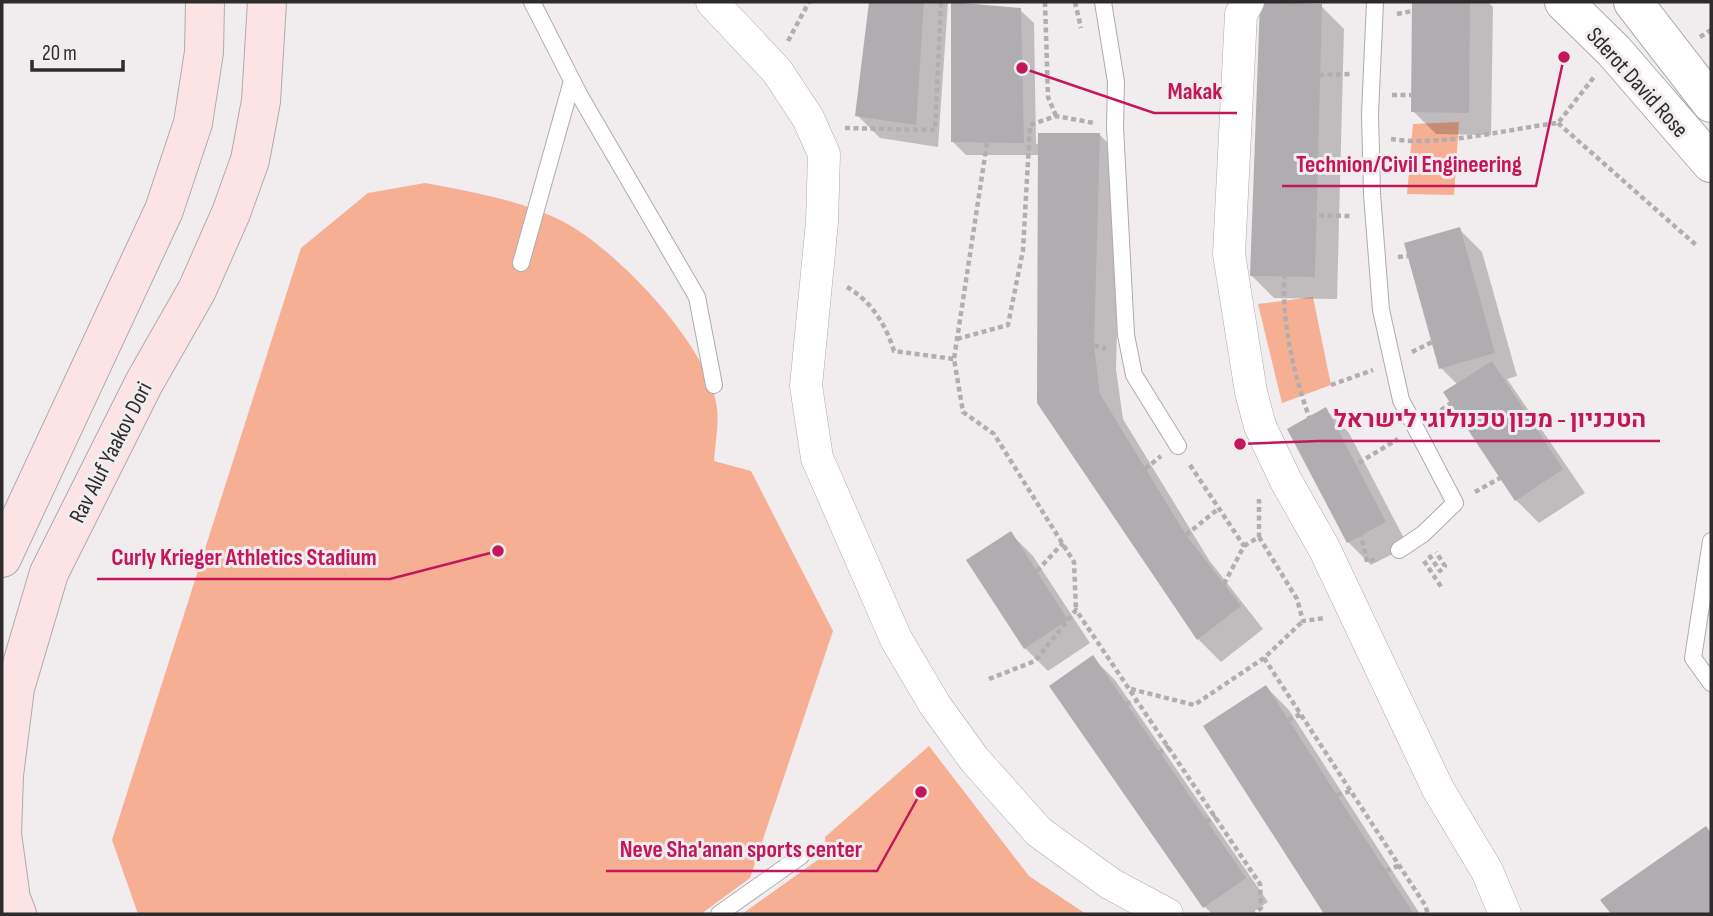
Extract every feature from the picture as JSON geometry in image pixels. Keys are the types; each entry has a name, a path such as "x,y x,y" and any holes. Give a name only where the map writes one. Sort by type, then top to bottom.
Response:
{"main road":[{"path":"2,558 163,210 193,123 204,52 205,2"},
{"name":"Rav Aluf Yaakov Dori","path":"17,914 11,899 2,834 4,775 15,688 49,573 144,383 197,290 231,213 250,160 261,101 267,2"}],"street":[{"path":"712,2 777,71 808,118 824,153 818,274 806,386 817,458 896,639 935,705 974,759 1039,832 1111,884 1167,914"},
{"path":"1248,2 1241,14 1229,254 1251,392 1260,426 1286,481 1324,548 1438,789 1487,871 1505,914"},
{"name":"Sderot David Rose","path":"1564,2 1614,51 1711,163"},
{"name":"Sderot David Rose","path":"1633,2 1711,103"}],"lane":[{"path":"531,2 572,80 697,298 714,385"},
{"path":"1103,2 1116,82 1115,127 1126,335 1132,366 1150,404 1178,446"},
{"path":"1375,2 1374,72 1370,96 1372,194 1381,310 1401,400 1455,503 1423,534 1399,550"},
{"path":"521,263 572,80"},
{"path":"1711,541 1693,658 1711,683"},
{"path":"719,914 801,856"}],"path":[{"path":"777,71 785,46 809,2"},
{"path":"824,153 846,126 935,130 941,2"},
{"path":"1045,2 1048,97 1056,116"},
{"path":"1284,2 1285,215 1282,301 1312,424 1361,528 1367,562"},
{"path":"1284,76 1328,75"},
{"path":"1405,141 1558,123 1595,75"},
{"path":"957,339 1009,325 1023,250 1030,125 1056,116 1115,127"},
{"path":"1558,123 1696,245"},
{"path":"987,143 954,359 963,412 994,434 1063,543 1074,562 1076,610 1260,884 1261,908 1252,914"},
{"path":"1285,215 1322,216"},
{"path":"818,274 858,294 888,330 894,351 954,359"},
{"path":"1331,385 1391,363"},
{"path":"1336,476 1416,428"},
{"path":"1178,446 1244,546 1224,584"},
{"path":"1186,535 1218,508"},
{"path":"1259,537 1297,599"},
{"path":"1037,571 1063,543"},
{"path":"989,679 1035,661 1076,610"},
{"path":"1130,689 1194,705 1264,658 1303,621"},
{"path":"1264,658 1400,865 1428,914"},
{"path":"1126,704 1138,700"},
{"path":"1288,720 1301,714"},
{"path":"1159,753 1169,746"},
{"path":"1337,795 1350,791"},
{"path":"1206,822 1216,816"},
{"path":"1387,871 1400,865"}],"shaded area":[{"path":"1459,122 1454,195 1407,194 1413,124"},
{"path":"425,183 514,202 564,222 609,254 658,303 698,357 711,384 717,408 714,461 751,471 833,631 750,878 701,914 138,914 112,840 301,248 368,193"},
{"path":"1313,297 1331,385 1282,403 1258,304"},
{"path":"929,746 1029,876 1086,914 742,914 826,854 825,837"}],"building":[{"path":"869,2 924,2 916,125 855,116"},
{"path":"951,2 1021,8 1024,143 951,142"},
{"path":"1260,2 1322,4 1315,277 1250,276"},
{"path":"1412,2 1470,2 1469,113 1411,112"},
{"path":"1038,133 1100,133 1094,345 1100,394 1186,535 1241,606 1197,640 1037,403"},
{"path":"1460,227 1495,353 1439,369 1404,243"},
{"path":"1492,361 1563,469 1515,501 1443,392"},
{"path":"1326,407 1386,522 1347,543 1287,429"},
{"path":"1011,531 1068,620 1024,649 966,560"},
{"path":"1093,655 1246,878 1203,908 1049,686"},
{"path":"1266,685 1414,914 1324,914 1203,726"},
{"path":"1706,826 1711,833 1711,914 1611,914 1600,900"}],"place":[{"name":"Technion/Civil Engineering","path":"1564,57"},
{"name":"Makak","path":"1022,68"},
{"name":"הטכניון - מכון טכנולוגי לישראל","path":"1240,444"},
{"name":"Curly Krieger Athletics Stadium","path":"498,551"},
{"name":"Neve Sha'anan sports center","path":"921,792"}]}
